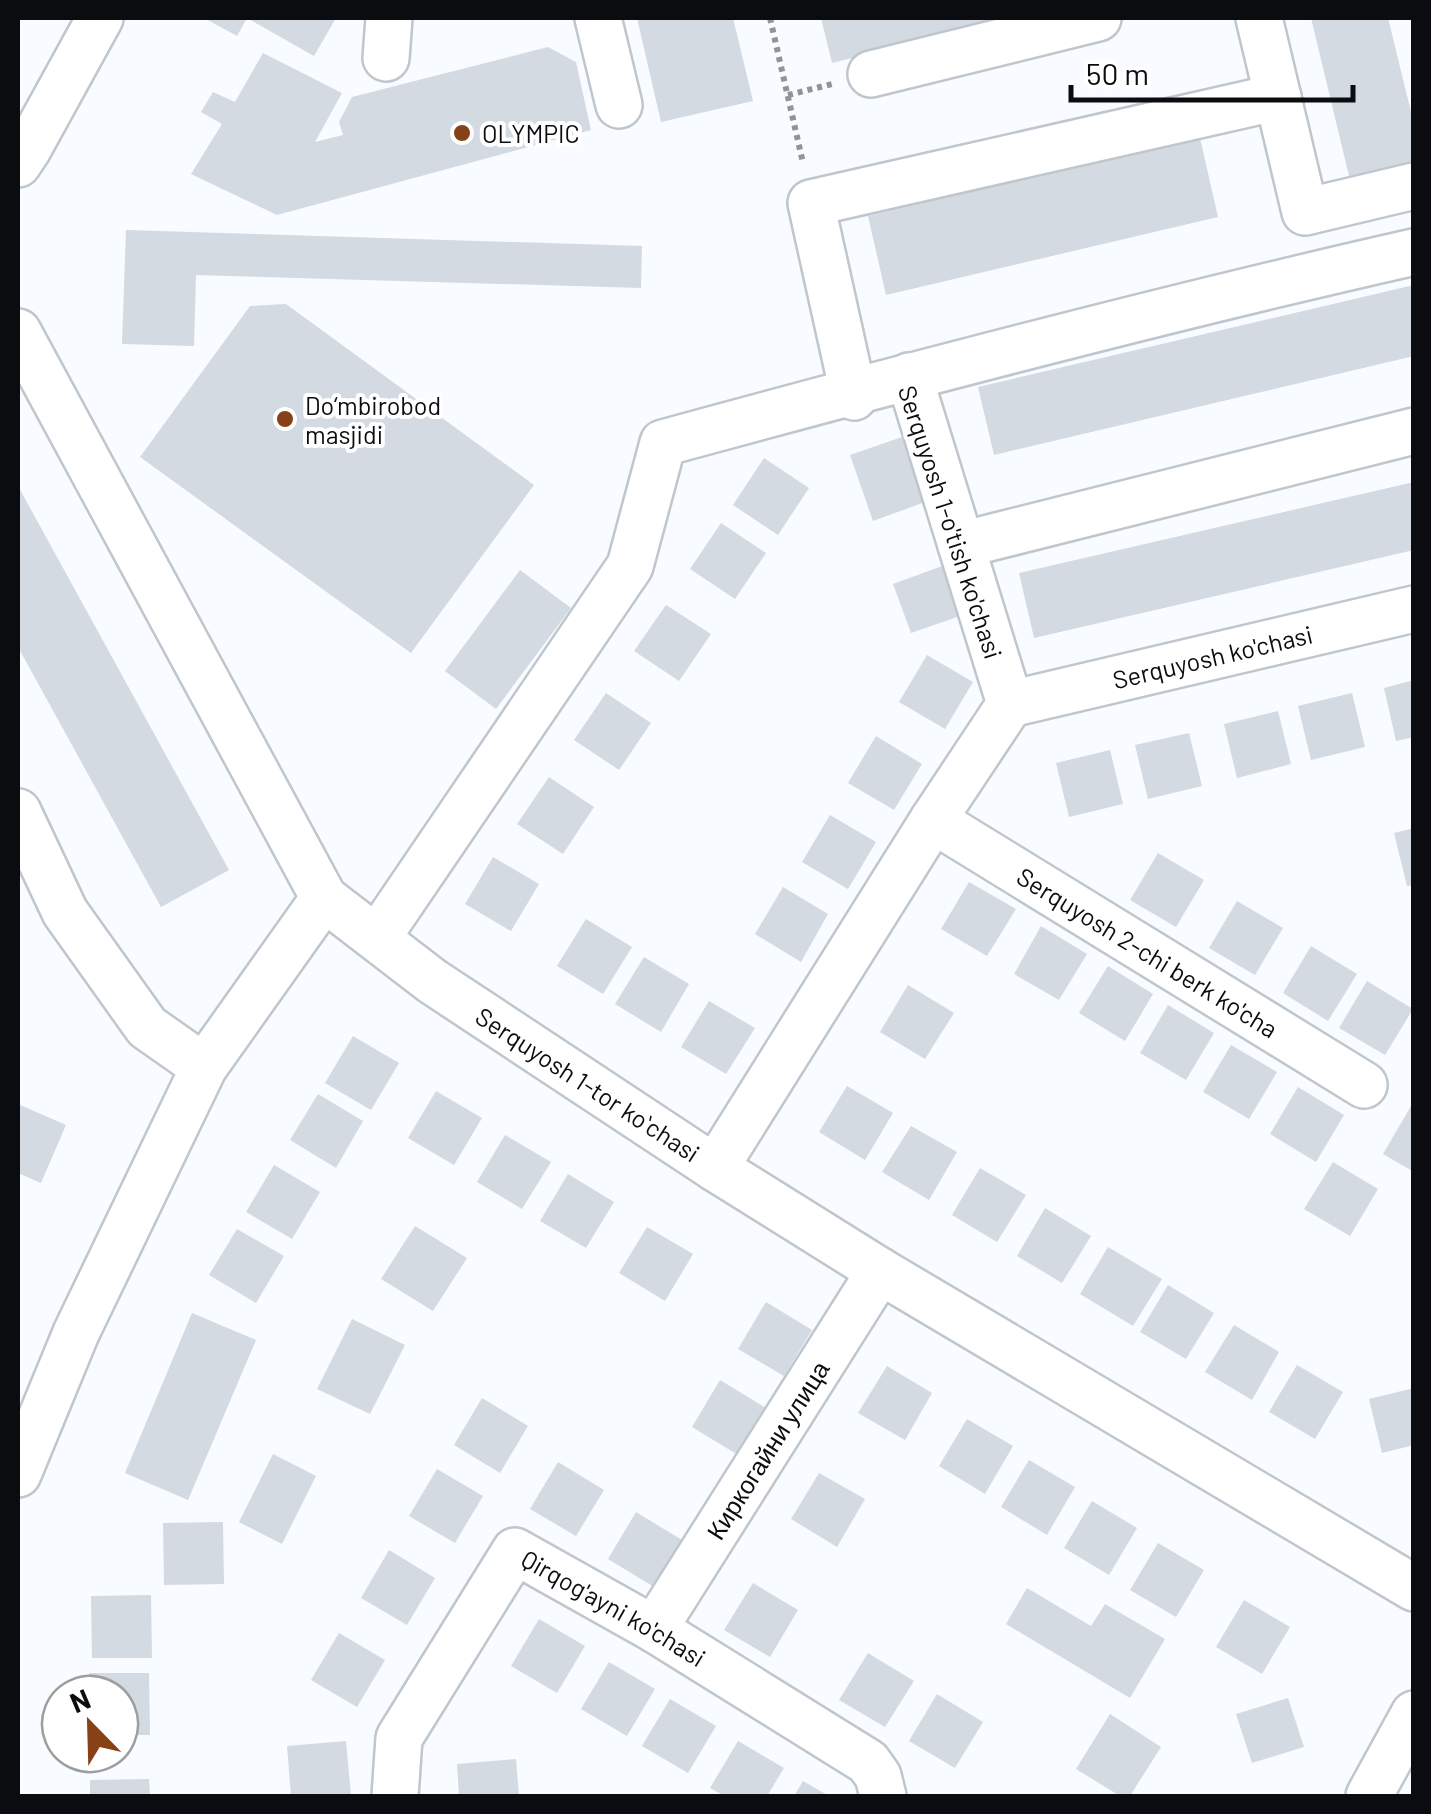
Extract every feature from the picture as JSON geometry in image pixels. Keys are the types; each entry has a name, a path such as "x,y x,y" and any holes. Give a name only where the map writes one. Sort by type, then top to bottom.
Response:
{"street":[{"path":"21,151 100,18"},
{"path":"598,18 619,105"},
{"path":"871,74 1098,18"},
{"path":"1259,18 1305,212 1414,186"},
{"path":"854,397 811,203 1278,97"},
{"path":"910,376 1414,252"},
{"name":"Serquyosh 1-tor koʻchasi","path":"18,332 324,898 432,980 715,1168 880,1271 1414,1588"},
{"name":"Serquyosh 1-o'tish ko'chasi","path":"377,938 630,566 663,443 910,376 1010,704"},
{"path":"961,545 1414,431"},
{"name":"Serquyosh ko'chasi","path":"1010,704 1414,609"},
{"path":"715,1168 1010,704"},
{"path":"18,812 65,912 147,1027 204,1067"},
{"name":"Serquyosh 2-chi berk ko'cha","path":"933,820 1364,1084"},
{"path":"18,1474 76,1333 204,1067 324,898"},
{"name":"Киркогайни улица","path":"654,1630 880,1271"},
{"name":"Qirqog'ayni ko'chasi","path":"395,1796 398,1738 515,1550 868,1762 878,1776 883,1796"},
{"path":"1369,1796 1414,1714"}],"path":[{"path":"770,18 811,203"}],"building":[{"path":"204,18 247,18 237,36"},
{"path":"247,18 336,18 314,56"},
{"path":"637,18 733,18 753,101 661,122"},
{"path":"821,18 1009,18 1009,19 832,63"},
{"path":"1311,18 1388,18 1414,124 1414,165 1350,180"},
{"name":"OLYMPIC","path":"548,47 576,62 591,130 277,215 191,174 222,124 201,112 213,92 235,102 263,53 342,93 315,142 343,135 339,122 352,97"},
{"path":"1200,138 1218,217 886,295 868,216"},
{"path":"126,230 642,246 641,288 196,275 194,346 122,344"},
{"path":"1414,285 1414,356 994,455 978,387"},
{"path":"286,304 534,485 411,653 140,457 250,306"},
{"path":"902,437 925,502 873,521 850,455"},
{"path":"764,458 809,488 778,535 733,505"},
{"path":"1414,482 1414,550 1034,638 1019,573"},
{"path":"18,486 229,870 161,907 18,647"},
{"path":"721,523 766,553 735,599 690,569"},
{"path":"945,565 963,615 911,633 893,584"},
{"path":"520,570 571,608 496,709 445,671"},
{"path":"666,605 711,634 679,681 634,651"},
{"path":"927,655 973,682 945,729 899,702"},
{"path":"1414,680 1414,737 1396,741 1384,688"},
{"path":"606,693 651,723 619,770 574,740"},
{"path":"1352,693 1365,747 1311,760 1298,706"},
{"path":"1278,711 1291,764 1237,778 1224,724"},
{"path":"1189,733 1202,786 1148,799 1135,745"},
{"path":"876,736 922,764 894,810 848,783"},
{"path":"1110,750 1123,804 1069,817 1056,763"},
{"path":"549,777 594,807 563,854 517,824"},
{"path":"830,815 876,842 848,889 802,862"},
{"path":"1414,828 1414,885 1407,886 1394,833"},
{"path":"1158,853 1204,880 1176,927 1130,900"},
{"path":"493,857 539,884 511,931 465,904"},
{"path":"969,882 1016,909 987,956 941,929"},
{"path":"783,887 828,914 801,962 755,934"},
{"path":"1237,901 1283,928 1255,975 1209,948"},
{"path":"586,919 632,947 603,994 557,966"},
{"path":"1041,926 1087,954 1059,1000 1014,974"},
{"path":"1311,946 1357,974 1328,1021 1283,993"},
{"path":"644,957 689,984 661,1032 615,1004"},
{"path":"1108,966 1153,994 1125,1041 1079,1013"},
{"path":"1367,981 1413,1009 1385,1055 1339,1028"},
{"path":"908,985 954,1013 925,1059 880,1032"},
{"path":"709,1001 755,1028 726,1074 681,1047"},
{"path":"1168,1005 1214,1033 1186,1080 1140,1053"},
{"path":"353,1036 399,1063 371,1110 325,1083"},
{"path":"1231,1045 1277,1072 1249,1119 1203,1092"},
{"path":"847,1086 893,1113 865,1160 819,1132"},
{"path":"1298,1087 1344,1115 1316,1162 1270,1134"},
{"path":"436,1091 482,1118 454,1165 408,1138"},
{"path":"318,1094 363,1121 336,1168 290,1140"},
{"path":"18,1104 66,1125 41,1183 18,1173"},
{"path":"1411,1106 1414,1108 1414,1172 1383,1154"},
{"path":"911,1126 957,1152 929,1200 882,1172"},
{"path":"505,1135 551,1162 522,1209 477,1182"},
{"path":"1333,1162 1378,1189 1350,1236 1304,1209"},
{"path":"274,1165 320,1192 292,1239 246,1212"},
{"path":"980,1168 1026,1195 997,1242 952,1215"},
{"path":"568,1174 614,1202 586,1248 540,1221"},
{"path":"1045,1208 1091,1236 1062,1283 1017,1256"},
{"path":"415,1226 467,1258 433,1311 381,1279"},
{"path":"647,1227 693,1254 665,1301 619,1273"},
{"path":"237,1229 284,1256 256,1303 209,1275"},
{"path":"1108,1247 1162,1279 1133,1326 1080,1294"},
{"path":"1168,1285 1214,1313 1186,1359 1140,1332"},
{"path":"766,1302 812,1330 784,1376 738,1349"},
{"path":"192,1313 256,1340 188,1500 125,1473"},
{"path":"352,1319 405,1345 370,1414 317,1389"},
{"path":"1234,1325 1279,1352 1252,1400 1205,1372"},
{"path":"1297,1365 1343,1392 1315,1439 1269,1412"},
{"path":"887,1366 932,1393 905,1440 858,1413"},
{"path":"720,1380 766,1408 738,1455 692,1427"},
{"path":"1414,1388 1414,1445 1382,1453 1369,1399"},
{"path":"482,1398 528,1426 500,1473 454,1445"},
{"path":"967,1419 1013,1446 985,1494 939,1466"},
{"path":"273,1454 316,1476 282,1544 239,1522"},
{"path":"1029,1460 1075,1487 1047,1535 1001,1507"},
{"path":"558,1462 604,1490 576,1536 530,1509"},
{"path":"437,1469 483,1496 455,1543 409,1516"},
{"path":"819,1473 865,1499 837,1547 791,1519"},
{"path":"1092,1501 1137,1528 1109,1575 1064,1548"},
{"path":"636,1512 682,1540 654,1587 608,1559"},
{"path":"223,1522 224,1584 164,1585 163,1523"},
{"path":"1158,1543 1204,1570 1176,1617 1130,1590"},
{"path":"389,1550 435,1578 407,1625 361,1598"},
{"path":"753,1583 798,1610 770,1657 724,1630"},
{"path":"1027,1588 1091,1626 1105,1604 1165,1639 1130,1698 1006,1624"},
{"path":"151,1595 152,1658 92,1658 91,1596"},
{"path":"1244,1600 1290,1627 1262,1674 1216,1647"},
{"path":"539,1619 585,1646 557,1693 511,1666"},
{"path":"339,1633 385,1660 357,1707 311,1680"},
{"path":"868,1653 914,1681 885,1727 839,1700"},
{"path":"609,1662 655,1689 627,1736 581,1709"},
{"path":"149,1673 150,1735 140,1735 140,1674 89,1674"},
{"path":"937,1694 983,1722 955,1768 909,1741"},
{"path":"1288,1698 1304,1747 1252,1763 1236,1714"},
{"path":"670,1699 716,1726 688,1773 642,1746"},
{"path":"1110,1714 1161,1747 1130,1796 1120,1796 1076,1769"},
{"path":"346,1741 351,1796 291,1796 287,1746"},
{"path":"738,1741 784,1768 767,1796 725,1796 710,1788"},
{"path":"516,1759 519,1796 459,1796 457,1764"},
{"path":"149,1779 150,1796 90,1796 90,1780"},
{"path":"803,1781 829,1796 794,1796"}],"place":[{"name":"OLYMPIC","path":"462,133"},
{"name":"Do‘mbirobod masjidi","path":"285,419"}]}
